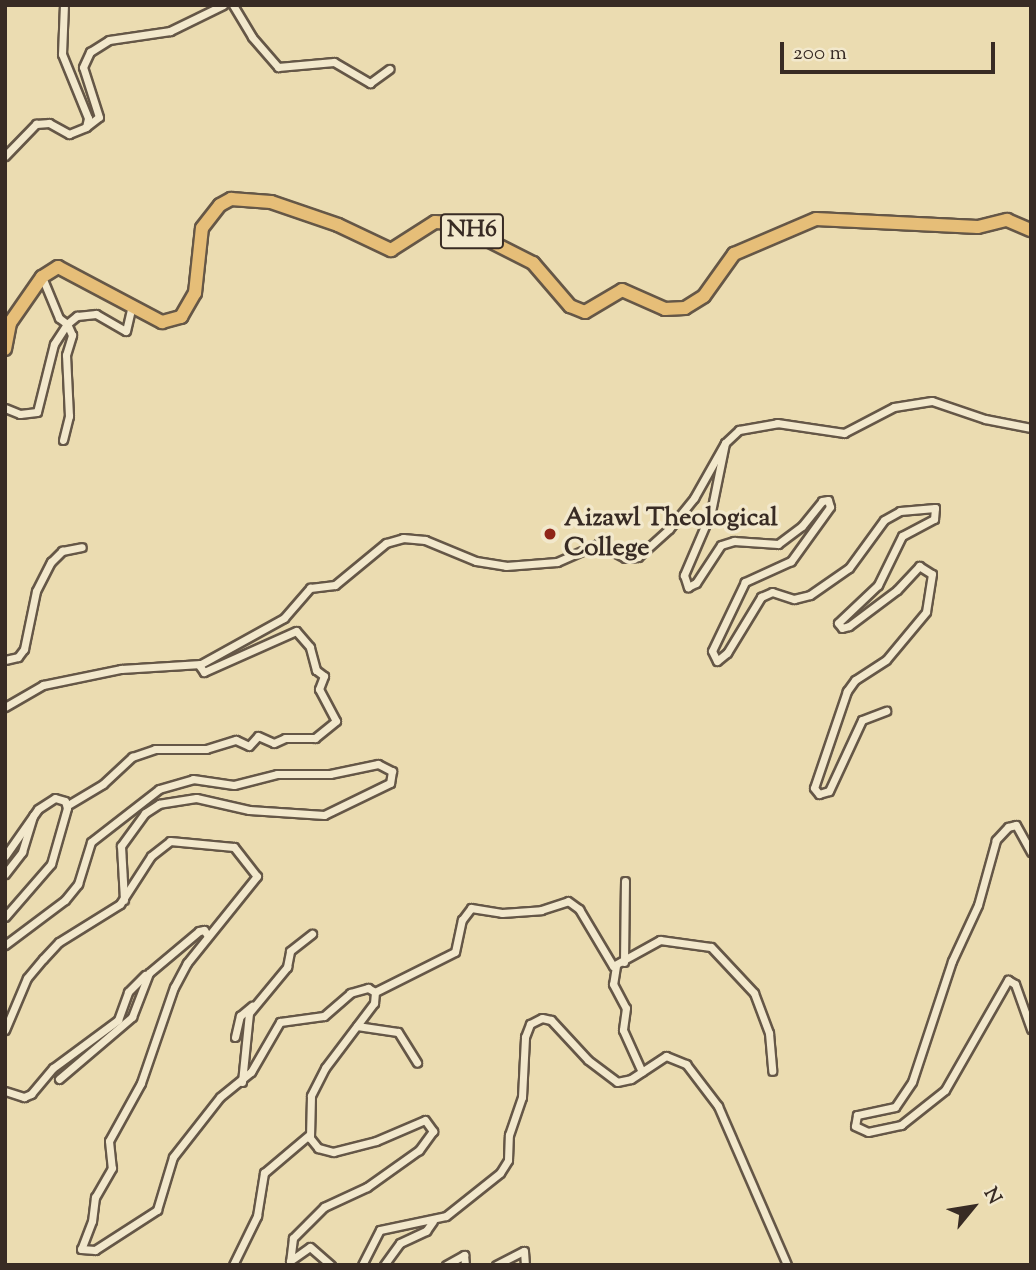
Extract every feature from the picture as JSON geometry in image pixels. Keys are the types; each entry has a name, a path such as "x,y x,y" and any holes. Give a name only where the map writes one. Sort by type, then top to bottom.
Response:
{"highway":[{"name":"NH6","path":"42,277 53,269 65,268 162,322 189,310 202,228 220,205 231,200 271,202 338,225 391,250 435,222 454,223 533,263 570,306 585,312 622,290 665,309 685,308 704,296 734,254 816,219 978,227 1007,220 1031,230"},
{"path":"5,349 10,323 42,277"}],"street":[{"path":"64,5 62,54 88,118 86,127"},
{"path":"5,156 36,124 49,123 69,134 86,127 99,117 83,67 90,52 108,40 170,31 223,5"},
{"path":"233,5 252,37 278,66 334,62 366,83 389,69"},
{"path":"42,277 59,318 67,324 72,335 66,355 69,416 63,440"},
{"path":"5,408 20,414 37,412 54,344 67,324 77,316 96,314 127,331 132,305"},
{"path":"5,706 43,685 121,668 199,665 258,635 290,613 310,589 335,584 386,543 403,538 425,540 476,561 506,566 557,562 598,544 625,558 638,556 655,544 694,498 725,443 739,430 769,423 844,433 894,407 923,401 1031,428"},
{"path":"725,443 711,512 684,575 688,587 696,583 721,545 734,541 778,544 802,526 822,501 830,505 794,558 745,582 712,651 717,661 727,653 761,597 772,592 794,599 810,595 849,568 884,520 900,511 935,508 934,519 902,536 878,584 838,623 842,628 849,626 897,590 919,566 932,574 926,612 886,660 855,680 847,691 814,788 819,794 829,791 862,720 886,711"},
{"path":"5,660 18,657 24,649 36,591 51,562 62,551 82,547"},
{"path":"5,917 51,864 68,805 103,784 132,757 155,749 206,749 236,740 249,746 258,736 274,743 285,738 315,738 336,721 319,689 324,676 316,670 310,647 296,631 204,672 199,665"},
{"path":"5,945 65,900 78,884 91,842 159,789 193,779 234,785 277,774 330,774 378,764 392,771 390,783 324,815 249,810 196,798 159,804 145,813 121,846 124,900"},
{"path":"5,856 33,815 55,798 68,805"},
{"path":"5,874 22,852 33,815"},
{"path":"1031,852 1016,825 1008,827 996,840 978,905 952,961 912,1082 895,1107 857,1115 855,1126 868,1132 901,1125 945,1090 1008,980 1015,984 1031,1030"},
{"path":"5,1030 27,978 43,959 59,942 124,900 142,866 170,841 234,847 257,876 208,936 174,987 141,1083 109,1141 112,1168 95,1197 92,1221 81,1247 83,1252 134,1228 157,1210 173,1157 220,1097 242,1082 280,1022 317,1018 332,1012 355,990 375,992 453,954 459,947 462,920 473,908 500,913 572,901 616,966 613,984 626,1008 623,1030 642,1072"},
{"path":"624,962 625,881"},
{"path":"5,1091 24,1097 31,1094 53,1068 118,1020 130,988 199,931 204,930 208,936"},
{"path":"235,1037 240,1016 255,1004 287,967 290,951 312,934"},
{"path":"616,966 660,940 708,944 754,993 769,1033 772,1071"},
{"path":"60,1079 132,1017 149,973"},
{"path":"331,1265 310,1248 290,1261 293,1238 324,1207 367,1187 419,1150 433,1127 425,1120 376,1142 333,1152 318,1148 309,1135 311,1096 325,1068 374,1003 375,992"},
{"path":"242,1082 240,1074 248,1051 247,1020 255,1004"},
{"path":"362,1265 380,1230 433,1221 470,1201 508,1160 509,1136 522,1097 525,1037 536,1020 551,1020 612,1080 623,1082 671,1056 696,1075 721,1114 787,1265"},
{"path":"357,1026 398,1031 417,1062"},
{"path":"233,1265 257,1216 264,1173 309,1135"},
{"path":"384,1265 400,1243 426,1231 433,1221"},
{"path":"496,1265 526,1251 525,1265"},
{"path":"446,1265 464,1255 465,1265"}],"place":[{"name":"Aizawl Theological College","path":"550,534"}]}
